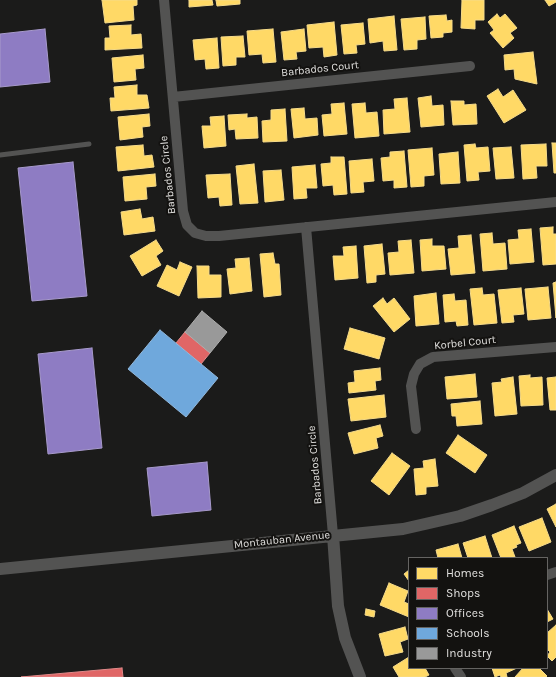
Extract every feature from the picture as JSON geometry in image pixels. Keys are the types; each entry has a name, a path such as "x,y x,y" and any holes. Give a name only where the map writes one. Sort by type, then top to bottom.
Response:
{"street":[{"name":"Barbados Circle","path":"164,0 183,211 187,224 195,233 206,236 219,236 556,202"},
{"name":"Barbados Court","path":"173,97 470,66"},
{"name":"Barbados Circle","path":"306,227 333,535"},
{"name":"Korbel Court","path":"416,429 411,386 414,374 420,364 433,357 556,347"},
{"name":"Montauban Avenue","path":"0,569 403,529 460,516 492,505 517,495 556,476"},
{"path":"333,535 338,606 345,638 360,677"}],"lane":[{"path":"0,155 89,144"}],"building: Homes":[{"path":"102,0 137,0 137,5 133,6 134,20 105,23"},
{"path":"189,0 212,0 213,5 189,7"},
{"path":"216,0 240,0 240,4 217,6"},
{"path":"462,0 484,0 484,20 475,20 475,29 461,28"},
{"path":"545,0 556,0 556,2 549,6"},
{"path":"497,14 500,18 505,14 517,28 510,33 514,38 503,48 490,33 494,30 488,22"},
{"path":"446,15 447,21 452,20 452,32 443,33 443,37 431,38 429,16"},
{"path":"394,16 397,50 384,51 383,41 370,43 368,19"},
{"path":"425,17 426,39 417,40 417,49 404,50 401,19"},
{"path":"334,22 337,55 324,57 323,47 309,48 307,25"},
{"path":"363,23 365,44 356,45 357,53 344,54 341,25"},
{"path":"131,25 131,35 141,34 142,48 105,50 105,38 110,38 109,26"},
{"path":"273,29 276,62 263,63 262,54 249,55 247,31"},
{"path":"304,29 306,51 296,52 297,59 284,60 281,32"},
{"path":"243,36 245,57 236,57 236,65 223,66 221,37"},
{"path":"217,38 219,68 206,69 205,59 195,60 193,40"},
{"path":"533,52 537,84 515,79 514,69 505,70 504,55"},
{"path":"143,55 144,68 135,69 136,80 114,82 112,58"},
{"path":"137,85 137,95 147,95 149,108 111,111 110,98 115,98 114,87"},
{"path":"498,89 503,97 513,90 526,110 504,123 487,96"},
{"path":"431,96 432,106 443,105 444,125 421,127 418,98"},
{"path":"407,98 410,132 384,134 383,110 395,109 394,99"},
{"path":"451,101 464,101 464,105 476,104 477,124 453,125"},
{"path":"344,103 347,134 324,136 322,115 332,114 331,104"},
{"path":"365,103 366,113 377,112 379,136 355,138 352,104"},
{"path":"304,108 305,119 317,118 318,135 294,138 291,109"},
{"path":"285,109 287,141 263,142 262,121 271,120 271,110"},
{"path":"149,114 150,126 142,127 143,137 120,140 118,117"},
{"path":"247,114 247,118 257,117 258,138 236,139 235,129 229,130 228,115"},
{"path":"224,116 226,146 204,148 202,126 211,126 210,117"},
{"path":"552,143 556,143 556,173 554,173"},
{"path":"475,144 476,148 488,147 490,171 478,172 479,180 467,181 464,145"},
{"path":"546,144 547,166 536,166 537,178 523,179 521,145"},
{"path":"143,145 144,156 152,155 154,167 118,171 116,147"},
{"path":"511,147 514,178 496,179 493,148"},
{"path":"432,148 434,175 424,176 424,186 411,187 408,150"},
{"path":"404,151 407,187 394,188 394,180 383,181 381,158 390,157 390,152"},
{"path":"458,152 460,183 441,184 439,154"},
{"path":"331,157 344,157 347,194 334,195 333,185 323,186 321,164 331,163"},
{"path":"372,159 374,181 363,182 364,192 351,193 349,161"},
{"path":"254,164 258,203 240,204 236,166"},
{"path":"315,165 317,188 306,188 307,198 294,199 292,167"},
{"path":"281,170 284,200 265,202 263,171"},
{"path":"155,174 156,186 146,187 147,199 125,201 123,177"},
{"path":"230,174 232,205 220,206 219,197 208,198 206,175"},
{"path":"140,209 142,219 153,217 155,231 124,235 121,212"},
{"path":"553,227 553,234 556,234 556,264 543,265 540,228"},
{"path":"531,229 534,262 510,264 508,240 519,239 518,230"},
{"path":"492,233 493,244 505,243 507,269 483,271 480,234"},
{"path":"471,235 475,273 451,275 448,249 459,248 458,236"},
{"path":"432,239 432,246 444,246 446,269 422,271 420,240"},
{"path":"156,240 163,251 156,256 161,265 142,276 130,256"},
{"path":"411,240 414,273 390,275 388,253 399,252 398,241"},
{"path":"382,244 385,274 376,275 376,282 367,283 364,246"},
{"path":"356,246 358,278 335,280 333,256 344,256 343,247"},
{"path":"273,253 275,264 279,264 281,295 264,297 260,254"},
{"path":"249,258 252,291 230,294 227,269 236,268 235,259"},
{"path":"180,262 192,267 179,296 157,286 167,265 177,270"},
{"path":"197,266 209,266 209,275 221,275 221,297 198,298"},
{"path":"556,282 556,318 553,283"},
{"path":"548,287 551,318 528,320 525,289"},
{"path":"482,288 483,295 494,294 497,323 474,325 470,289"},
{"path":"521,288 524,314 513,315 514,322 502,323 498,290"},
{"path":"436,293 439,324 416,326 414,296"},
{"path":"454,294 455,301 466,300 468,325 457,326 456,321 445,322 443,295"},
{"path":"383,298 387,304 394,298 410,319 394,332 373,306"},
{"path":"350,328 385,338 379,359 344,349"},
{"path":"380,368 381,380 375,381 376,390 349,393 348,383 355,382 354,371"},
{"path":"475,374 477,397 447,399 445,377"},
{"path":"530,375 530,378 542,377 543,405 521,406 519,376"},
{"path":"513,377 517,414 495,416 492,383 502,382 501,379"},
{"path":"556,377 556,410 550,410 547,378"},
{"path":"384,395 386,417 351,421 348,399"},
{"path":"480,401 482,424 457,426 456,416 452,416 451,404"},
{"path":"380,425 383,436 376,438 378,448 354,454 348,433"},
{"path":"458,435 487,455 475,473 446,453"},
{"path":"392,453 410,466 389,495 371,481"},
{"path":"435,459 438,486 426,487 426,494 416,495 414,469 424,468 423,461"},
{"path":"556,504 556,527 547,509"},
{"path":"542,518 551,542 529,551 519,527"},
{"path":"514,526 521,543 512,549 515,557 501,557 492,535"},
{"path":"485,536 492,557 468,557 463,543"},
{"path":"458,544 462,557 438,557 436,550"},
{"path":"408,571 408,580 404,574"},
{"path":"389,583 408,591 404,602 408,604 408,617 380,605"},
{"path":"366,609 375,611 374,617 365,615"},
{"path":"548,611 553,619 548,622"},
{"path":"556,625 556,657 552,661 548,657 550,652 548,650 548,632"},
{"path":"405,627 408,639 400,642 403,652 385,656 379,634"},
{"path":"408,658 408,669 426,669 429,675 425,677 399,677 393,667"},
{"path":"492,669 515,669 506,673 507,677 501,677 500,675 495,677"},
{"path":"522,669 540,669 547,676 546,677 515,677"}],"building: Shops":[{"path":"185,332 210,353 201,364 176,343"},
{"path":"122,668 123,677 21,677"}],"building: Offices":[{"path":"45,29 50,82 0,87 0,34"},
{"path":"73,162 87,296 32,301 18,168"},
{"path":"92,348 102,448 48,454 38,354"},
{"path":"207,462 211,510 152,516 147,468"}],"building: Schools":[{"path":"160,330 218,378 186,417 128,369"}],"building: Industry":[{"path":"202,311 227,332 210,353 185,332"}]}
